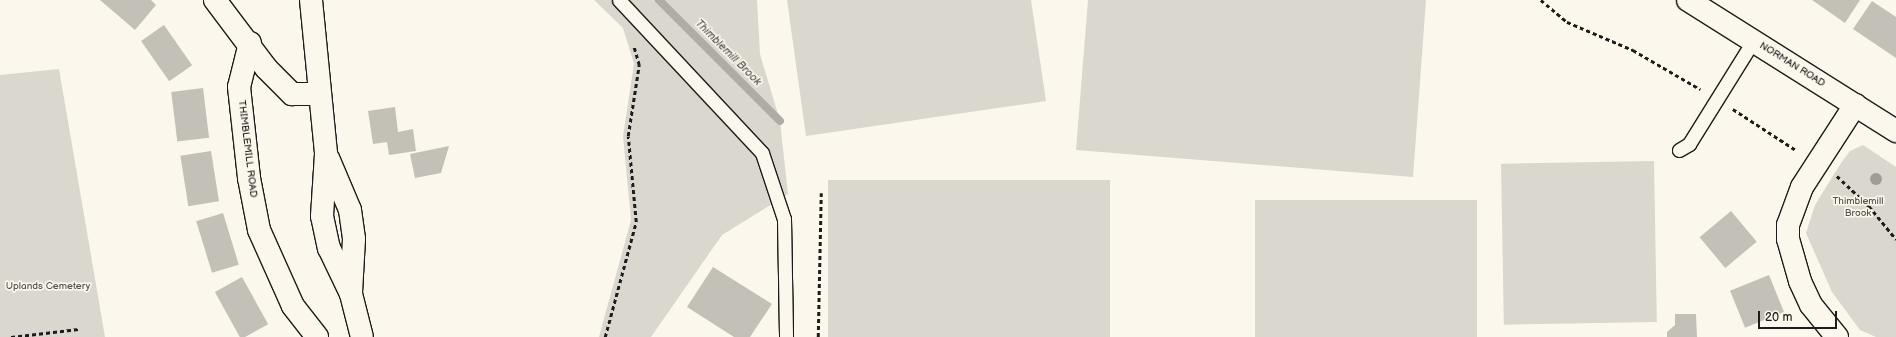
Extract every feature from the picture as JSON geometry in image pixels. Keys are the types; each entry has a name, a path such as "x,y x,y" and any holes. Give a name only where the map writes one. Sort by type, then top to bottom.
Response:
{"street":[{"path":"215,0 250,44 266,68 292,94 318,94"},
{"path":"311,0 318,94 326,154 322,216 329,248 351,294 362,337"},
{"name":"NORMAN ROAD","path":"1688,0 1896,132"},
{"name":"THIMBLEMILL ROAD","path":"250,44 239,87 249,178 259,230 293,306 317,337"},
{"path":"1837,337 1811,305 1800,281 1789,245 1788,225 1802,187 1855,105"},
{"path":"326,154 350,210 354,239 351,294"}],"lane":[{"path":"619,0 638,24 762,153 784,219 786,337"},
{"path":"1679,150 1689,144 1753,41"}],"path":[{"path":"1541,0 1567,22 1633,50 1717,98"},
{"path":"605,337 636,222 628,136 639,65 631,35 638,24"},
{"path":"818,337 821,192"},
{"path":"11,337 79,329"}],"green space":[{"path":"594,0 757,0 760,54 780,121 788,194 722,235 651,337 599,337 631,220 623,136 634,64 623,28"},
{"path":"787,0 1031,0 1046,101 806,136"},
{"path":"1088,0 1426,0 1413,177 1076,150"},
{"name":"Uplands Cemetery","path":"59,69 105,337 0,337 0,75"},
{"path":"1863,145 1896,167 1896,337 1876,337 1860,330 1832,292 1806,233 1815,205 1841,163 1850,151"},
{"path":"1654,161 1657,322 1504,325 1501,164"},
{"path":"828,180 1110,180 1110,337 828,337"},
{"path":"1255,200 1477,200 1477,337 1255,337"}],"building":[{"path":"100,0 151,0 156,5 135,30"},
{"path":"1812,0 1860,0 1845,23"},
{"path":"1872,1 1896,17 1896,58 1853,29"},
{"path":"164,25 192,65 169,81 141,41"},
{"path":"203,88 209,138 177,142 171,92"},
{"path":"395,107 398,132 413,129 416,151 389,155 387,142 373,144 368,111"},
{"path":"449,146 441,173 415,178 410,154"},
{"path":"211,151 219,201 188,206 180,156"},
{"path":"1731,211 1757,242 1725,268 1700,237"},
{"path":"223,213 239,265 212,273 196,221"},
{"path":"713,267 772,304 750,337 734,337 687,307"},
{"path":"1769,275 1784,312 1745,328 1730,291"},
{"path":"242,277 268,324 245,337 240,337 215,292"},
{"path":"1675,314 1696,314 1697,337 1667,337 1667,332 1675,325"}],"waterway":[{"name":"Thimblemill Brook","path":"659,0 780,121"}]}
